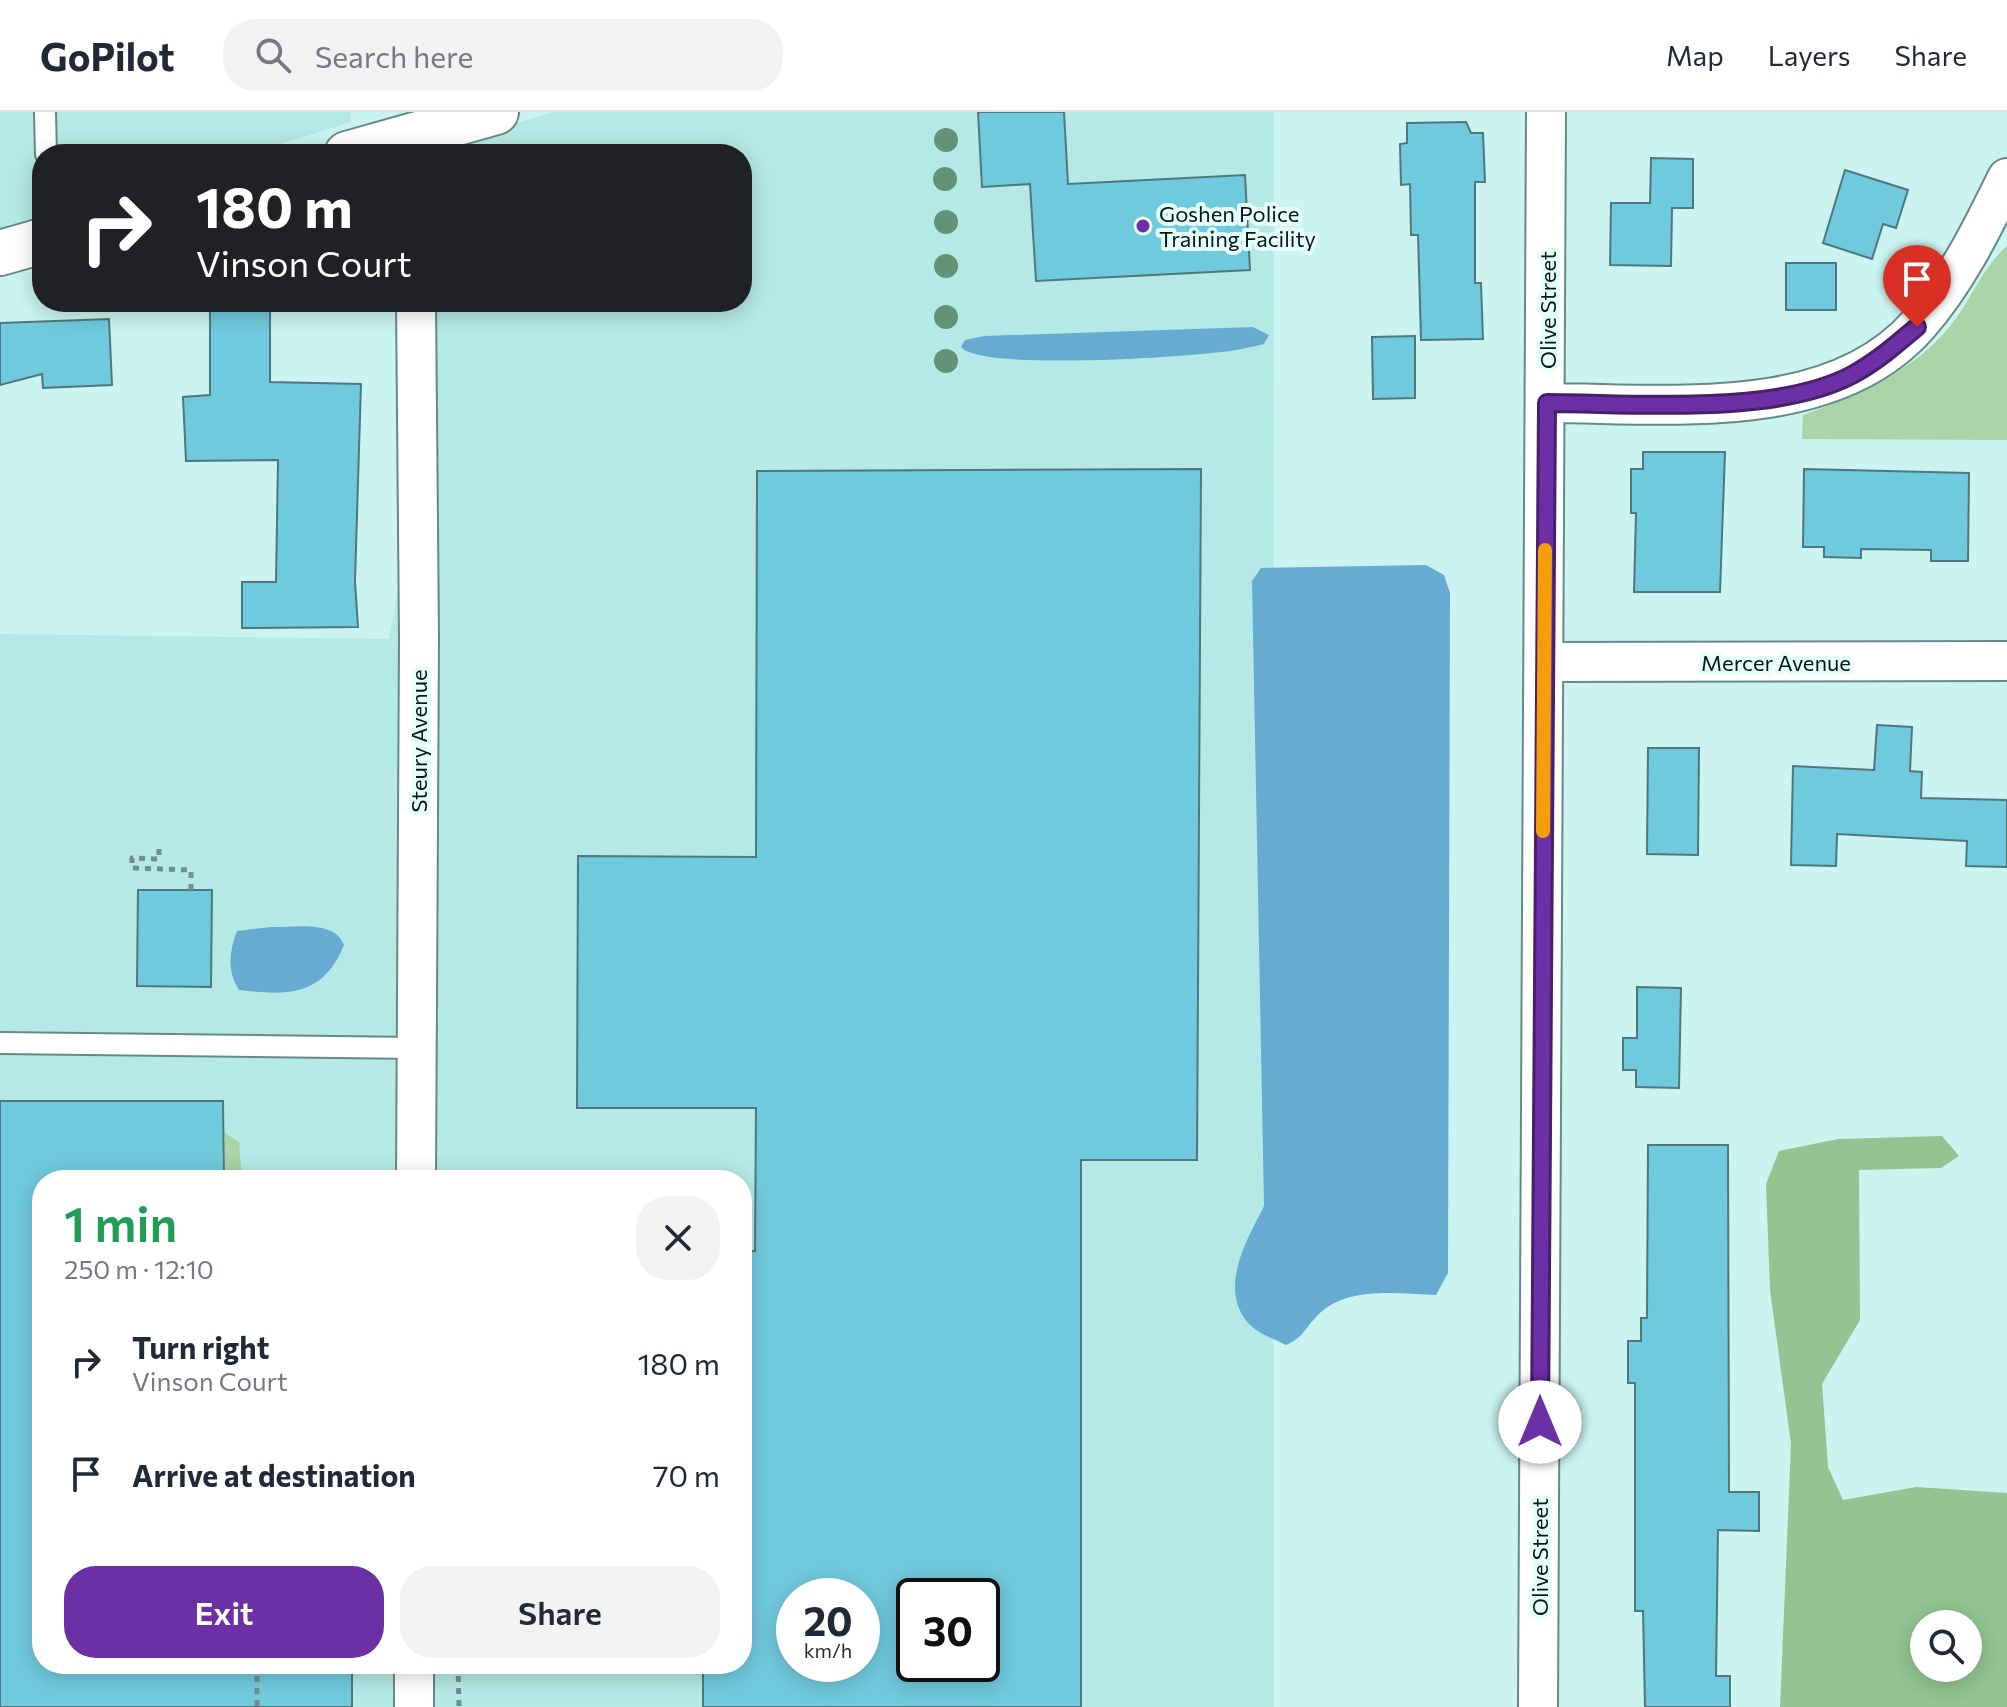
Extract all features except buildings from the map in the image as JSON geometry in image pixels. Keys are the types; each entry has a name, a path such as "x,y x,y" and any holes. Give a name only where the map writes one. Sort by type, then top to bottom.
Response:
{"main road":[{"path":"413,144 496,112"},
{"path":"0,253 32,244"}],"street":[{"name":"Olive Street","path":"1538,1707 1547,403 1546,112"},
{"path":"1547,403 1728,403 1803,392 1851,375 1891,349 1917,327 1962,265 2007,178"},
{"name":"Steury Avenue","path":"416,312 419,638 416,1170"},
{"name":"Mercer Avenue","path":"1544,662 2007,661"},
{"path":"414,1674 414,1707"}],"lane":[{"path":"45,112 46,144"},
{"path":"0,1043 416,1048"}],"path":[{"path":"159,849 159,859 132,858 132,868 191,870 191,890"},
{"path":"257,1674 257,1707"},
{"path":"458,1674 459,1707"}],"shaded area":[{"path":"0,112 351,112 351,122 281,144 32,144 32,220 0,229"},
{"path":"555,112 1274,112 1273,1707 0,1707 0,634 389,639 435,380 432,312 752,312 752,144 444,144"},
{"path":"1253,327 1269,335 1264,344 1167,357 1004,359 976,354 961,347 965,340 984,336"},
{"path":"1426,565 1444,575 1450,593 1448,1273 1436,1295 1358,1295 1329,1306 1300,1336 1286,1345 1248,1323 1239,1309 1235,1294 1238,1264 1264,1206 1252,581 1261,568"},
{"path":"271,927 322,928 339,937 344,945 326,974 302,989 274,993 239,990 232,976 230,961 237,931"}],"green space":[{"path":"2007,246 2007,440 1802,439 1803,415 1888,378 1942,335"},
{"path":"225,1133 239,1142 241,1170 225,1170"},
{"path":"1942,1136 1959,1156 1941,1168 1859,1170 1860,1320 1822,1384 1828,1467 1843,1500 1916,1487 2007,1493 2007,1707 1780,1707 1791,1444 1770,1290 1766,1184 1779,1151 1838,1139"}],"slow traffic":[{"path":"1543,831 1545,550"}],"place":[{"name":"Goshen Police Training Facility","path":"1143,226"}],"route":[{"path":"1540,1422 1547,403 1728,403 1803,392 1851,375 1891,349 1917,327"}]}
